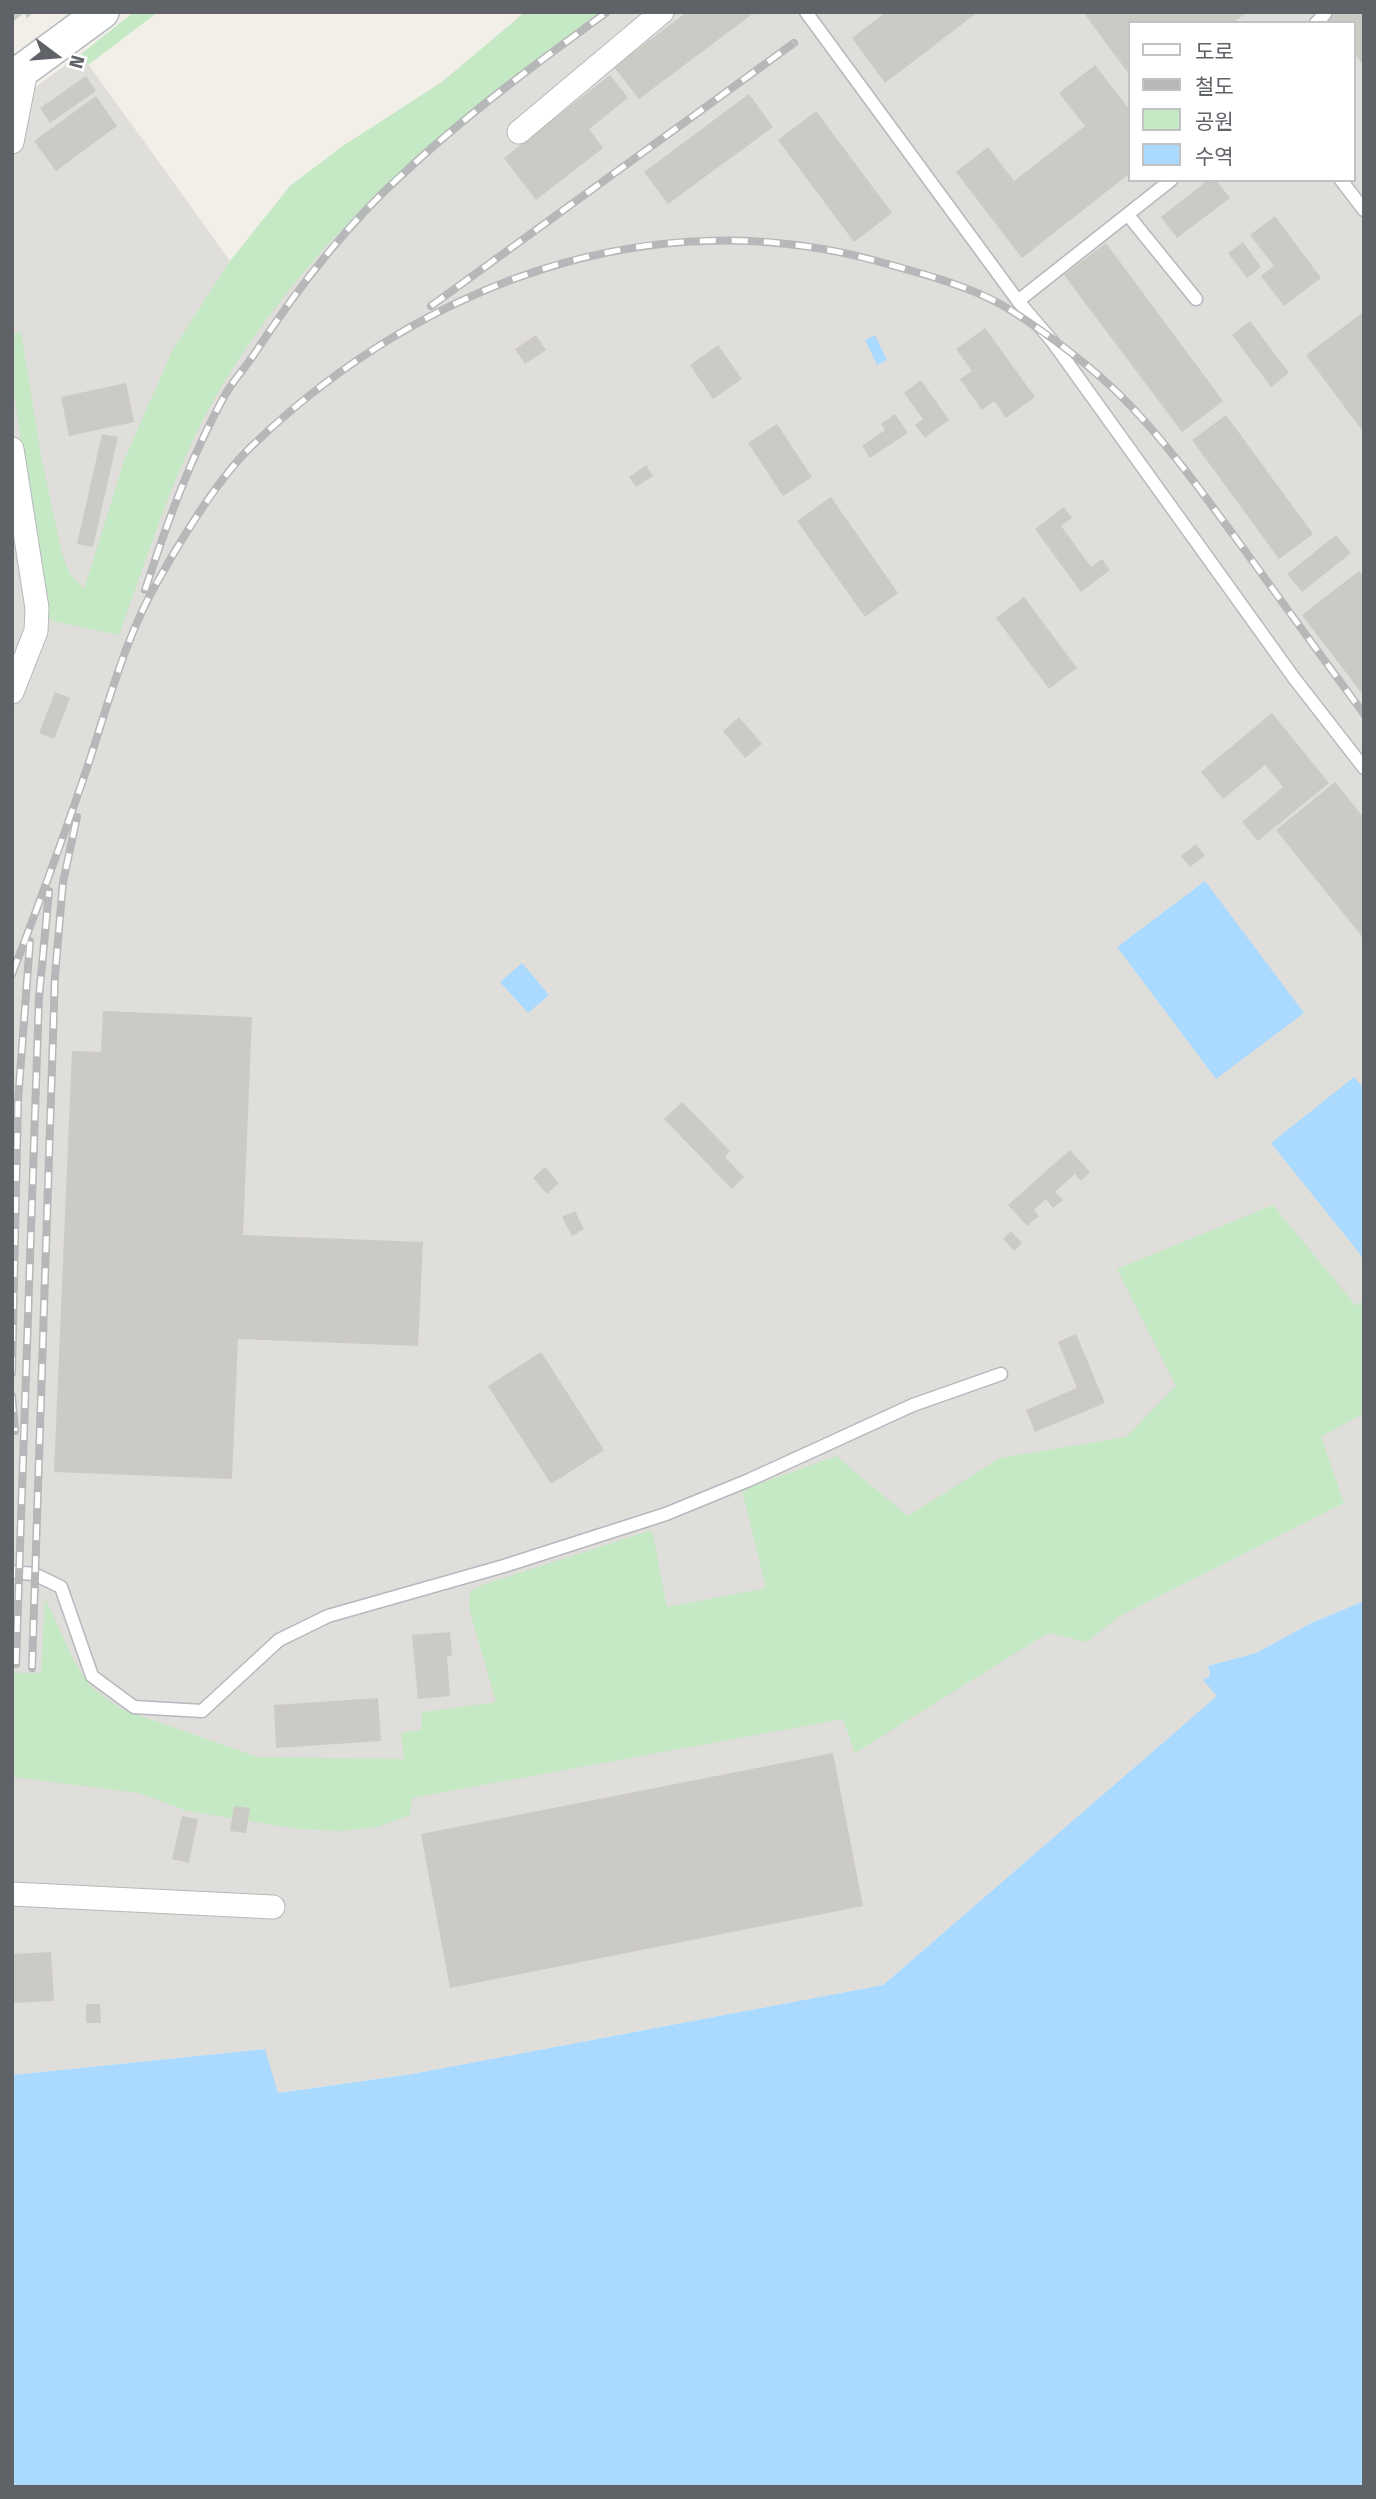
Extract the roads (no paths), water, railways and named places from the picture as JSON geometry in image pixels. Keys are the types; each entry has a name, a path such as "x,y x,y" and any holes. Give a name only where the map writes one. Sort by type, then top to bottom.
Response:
{"street":[{"path":"12,142 20,72 102,12"},
{"path":"519,132 662,12"},
{"path":"12,449 37,608 36,631 12,692"},
{"path":"12,1894 273,1908"}],"lane":[{"path":"806,12 1018,301 1052,341 1294,678 1364,768"},
{"path":"1018,301 1169,182"},
{"path":"1343,182 1364,210"},
{"path":"1128,215 1196,299"},
{"path":"12,1572 34,1574 61,1587 92,1676 134,1707 202,1711 279,1640 328,1616 504,1566 666,1514 749,1480 913,1405 1001,1374"}],"water":[{"path":"875,335 887,360 877,365 865,340"},
{"path":"1205,881 1304,1013 1216,1079 1117,947"},
{"path":"522,963 549,995 528,1013 500,982"},
{"path":"1354,1077 1364,1089 1364,1259 1271,1143"},
{"path":"1364,1601 1364,2487 12,2487 12,2075 265,2049 278,2093 412,2074 883,1985 1217,1696 1203,1680 1210,1676 1208,1666 1256,1653 1311,1623"}],"railway":[{"path":"145,590 180,490 225,395 286,307 323,260 382,193 452,130 607,12"},
{"path":"431,306 794,43"},
{"path":"12,974 61,842 119,669 147,600 191,526 242,456 321,386 392,338 468,298 547,268 628,248 712,241 798,245 884,263 933,277 983,295 1012,311 1095,372 1153,431 1199,488 1364,714"},
{"path":"32,1668 55,976 63,882 77,817"},
{"path":"16,1664 39,997 49,891"},
{"path":"12,1373 18,1101 30,941"},
{"path":"12,1396 15,1431"}]}
